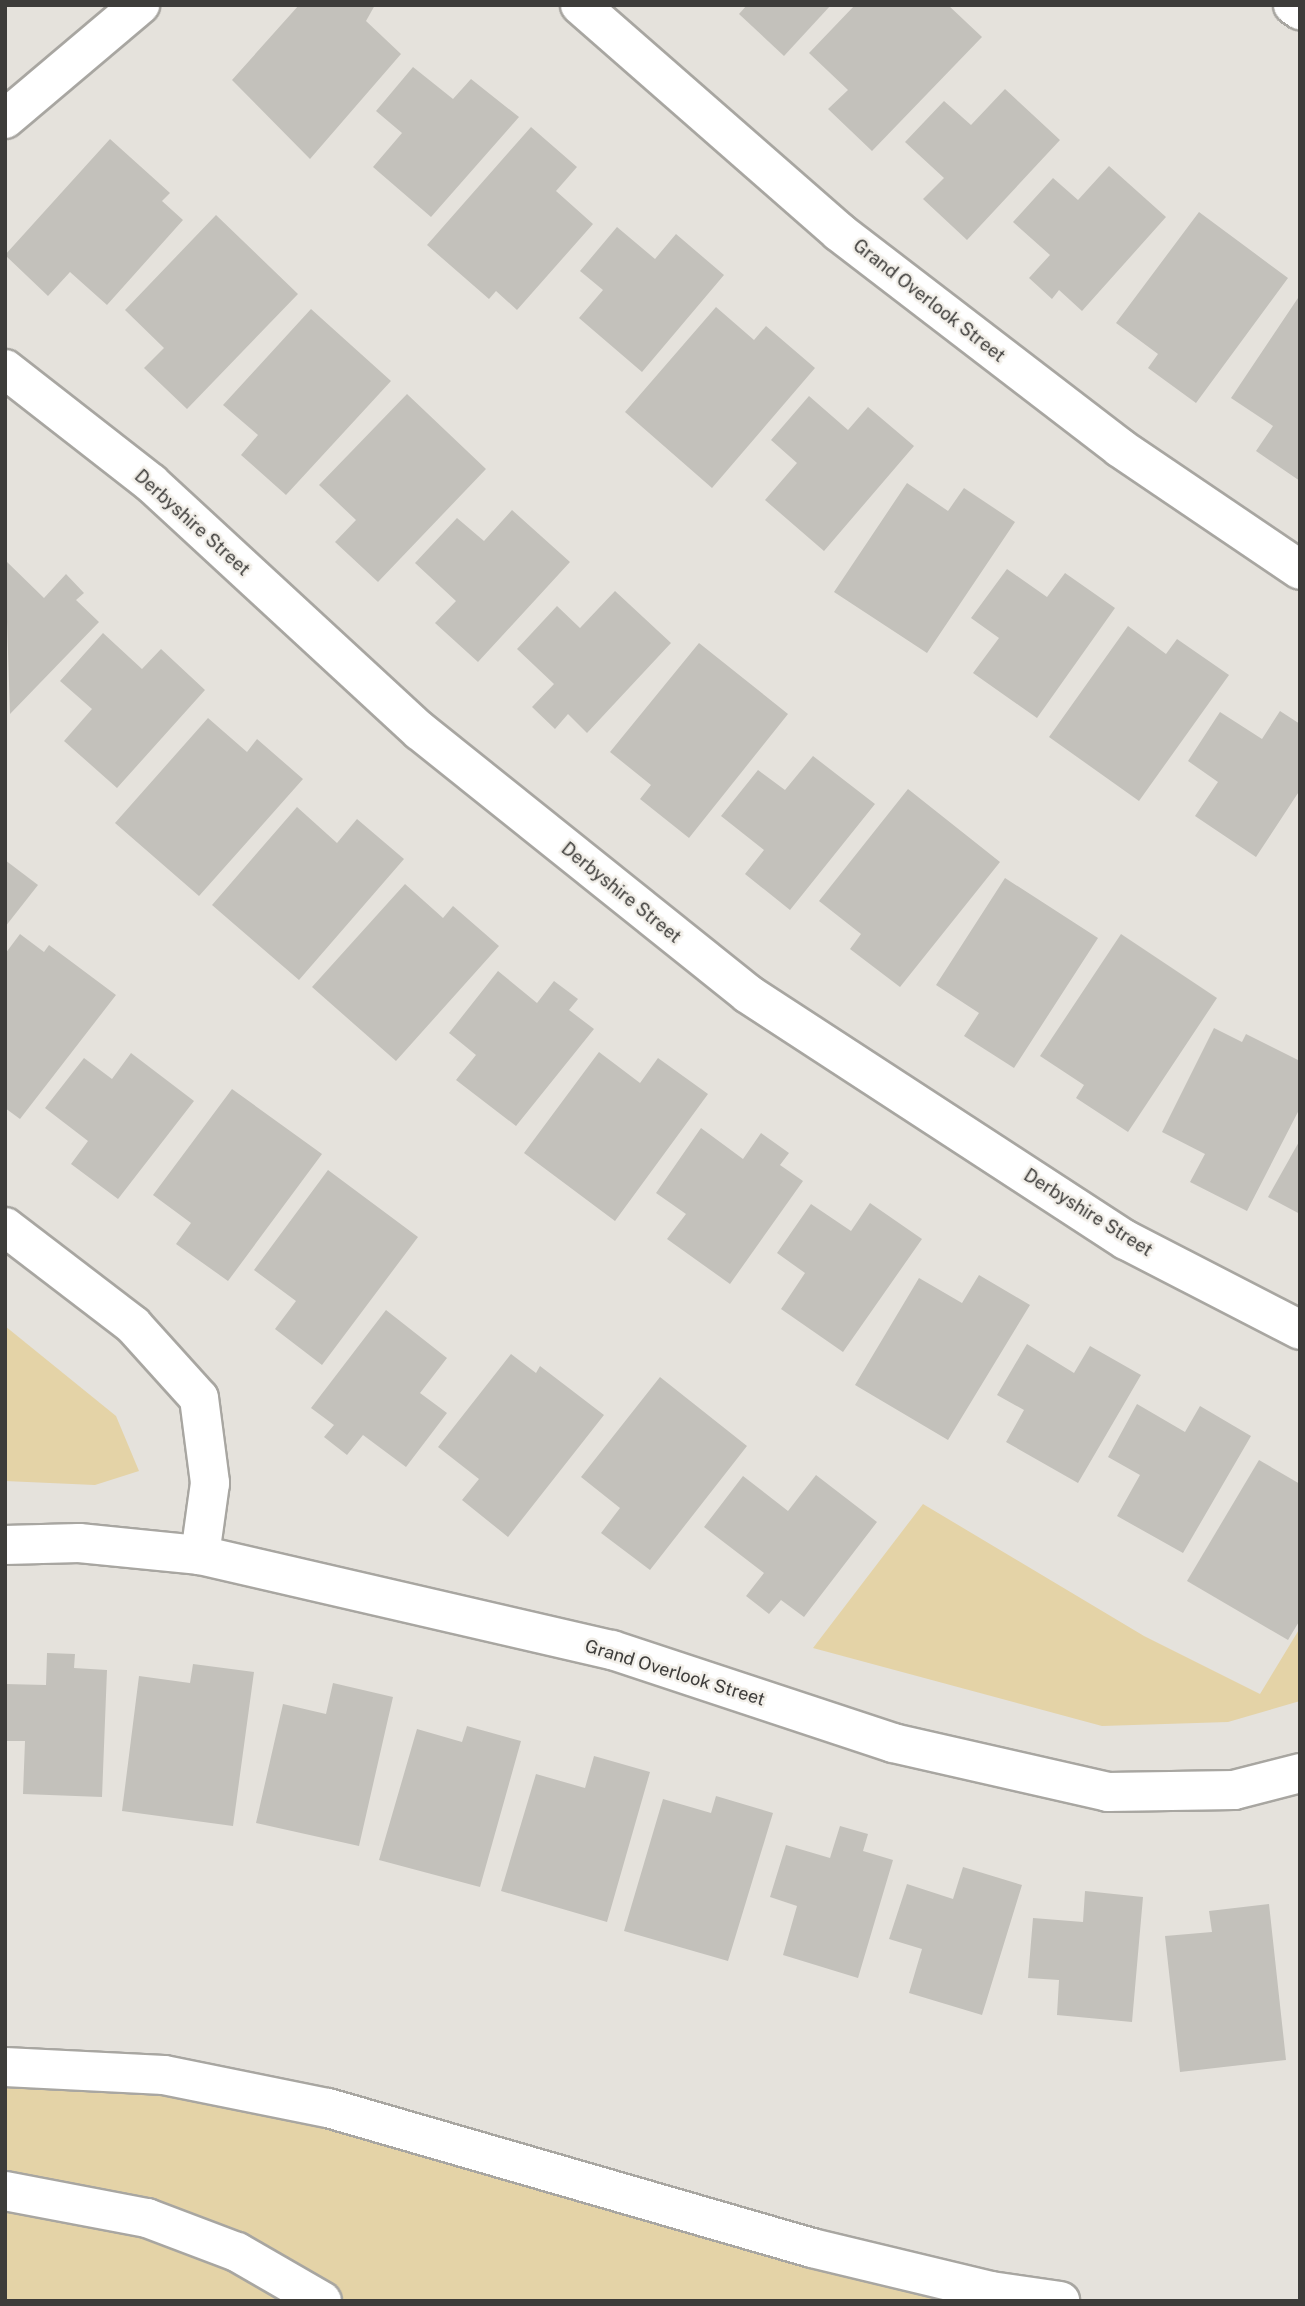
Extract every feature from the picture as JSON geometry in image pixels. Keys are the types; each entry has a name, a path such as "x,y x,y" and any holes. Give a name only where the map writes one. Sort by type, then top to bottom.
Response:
{"main road":[{"path":"5,120 140,5"},
{"name":"Grand Overlook Street","path":"580,5 839,232 1120,448 1300,570"},
{"path":"1293,5 1300,10"},
{"name":"Derbyshire Street","path":"5,369 150,483 420,731 748,995 1126,1240 1300,1330"},
{"path":"5,1227 133,1325 199,1398 210,1483 200,1555"},
{"name":"Grand Overlook Street","path":"5,1545 79,1543 200,1555 612,1650 893,1743 1108,1792 1234,1790 1300,1773"},
{"path":"5,2067 163,2075 328,2108 812,2248 990,2291 1060,2301"},
{"path":"5,2190 147,2218 237,2252 322,2301"}],"shaded area":[{"path":"5,1326 116,1416 139,1471 95,1485 5,1481"},
{"path":"923,1504 1144,1636 1260,1694 1300,1628 1300,1701 1228,1722 1102,1726 813,1648"},
{"path":"5,2071 328,2108 1079,2301 5,2301"}],"building":[{"path":"299,5 375,5 366,21 401,54 310,159 232,80"},
{"path":"747,5 831,5 784,56 739,14"},
{"path":"855,5 948,5 982,37 872,151 828,109 848,90 809,53"},
{"path":"413,67 453,99 471,79 519,117 431,217 373,167 402,133 376,111"},
{"path":"1005,89 1060,140 967,240 923,199 944,178 905,142 944,101 971,125"},
{"path":"531,127 577,167 556,191 593,224 517,310 496,291 489,299 427,245"},
{"path":"110,139 170,193 162,201 183,220 107,305 70,272 48,296 5,255"},
{"path":"1109,166 1166,217 1082,311 1059,290 1052,299 1029,278 1050,255 1013,222 1053,178 1078,200"},
{"path":"1199,212 1288,278 1196,403 1148,368 1158,354 1116,323"},
{"path":"216,215 298,294 187,409 144,368 164,348 125,310"},
{"path":"617,227 655,259 676,234 724,275 642,372 579,318 603,290 580,271"},
{"path":"1300,295 1300,481 1256,451 1273,426 1231,398"},
{"path":"716,307 754,340 766,326 815,368 712,488 625,412"},
{"path":"311,309 391,381 286,495 241,455 258,435 223,405"},
{"path":"407,394 486,469 378,582 335,542 356,520 319,485"},
{"path":"809,396 848,430 868,407 914,446 824,551 765,500 797,463 771,440"},
{"path":"907,483 948,511 964,488 1015,522 927,653 834,592"},
{"path":"512,510 570,562 478,662 435,623 456,601 415,563 457,518 484,541"},
{"path":"5,560 44,598 66,574 84,593 76,600 99,622 10,714"},
{"path":"1007,569 1047,597 1065,573 1115,608 1037,718 973,673 999,638 971,618"},
{"path":"615,591 671,643 587,733 568,714 555,729 532,707 554,684 517,649 557,606 580,628"},
{"path":"1128,626 1166,654 1177,639 1229,675 1139,801 1049,737"},
{"path":"103,633 142,669 161,649 205,690 117,788 64,741 92,709 60,681"},
{"path":"699,643 788,714 689,838 640,799 651,785 610,752"},
{"path":"1280,711 1300,724 1300,790 1256,857 1195,816 1218,782 1188,761 1220,712 1262,739"},
{"path":"208,718 247,752 257,739 303,779 199,896 115,823"},
{"path":"813,756 875,804 790,910 745,874 764,850 721,816 758,770 785,790"},
{"path":"908,789 1000,862 900,987 850,949 861,934 819,901"},
{"path":"297,807 337,843 357,819 404,859 299,980 212,905"},
{"path":"5,860 38,885 5,927"},
{"path":"1005,878 1098,938 1014,1068 964,1036 979,1013 936,985"},
{"path":"405,884 443,918 453,906 499,946 396,1061 312,987"},
{"path":"20,934 44,952 49,945 116,995 20,1119 5,1108 5,954"},
{"path":"1121,934 1217,998 1128,1132 1076,1098 1084,1085 1040,1056"},
{"path":"498,971 537,1003 554,981 578,999 569,1010 594,1029 516,1126 456,1080 476,1055 449,1033"},
{"path":"1214,1028 1242,1042 1246,1034 1300,1061 1300,1108 1247,1211 1190,1182 1205,1154 1162,1132"},
{"path":"599,1052 640,1083 658,1058 708,1094 615,1221 524,1153"},
{"path":"131,1053 194,1101 118,1199 71,1164 88,1141 45,1108 84,1058 112,1079"},
{"path":"232,1089 322,1154 228,1281 176,1244 191,1223 153,1195"},
{"path":"701,1128 743,1159 761,1133 789,1153 780,1165 803,1181 730,1284 667,1239 686,1214 656,1193"},
{"path":"1300,1140 1300,1214 1268,1197"},
{"path":"328,1170 418,1237 322,1365 275,1329 296,1301 254,1270"},
{"path":"870,1203 922,1239 843,1352 781,1309 805,1273 777,1253 811,1204 851,1231"},
{"path":"979,1275 1030,1305 948,1440 855,1385 919,1278 962,1303"},
{"path":"386,1310 447,1358 420,1393 447,1413 406,1467 363,1435 347,1455 324,1437 334,1425 311,1408"},
{"path":"1027,1344 1074,1373 1090,1346 1141,1375 1078,1483 1006,1442 1024,1410 997,1395"},
{"path":"511,1354 536,1373 540,1366 604,1415 508,1537 462,1500 479,1479 438,1447"},
{"path":"660,1377 747,1446 650,1570 601,1533 620,1508 581,1477"},
{"path":"1137,1404 1185,1432 1200,1406 1251,1436 1183,1553 1117,1516 1140,1475 1108,1457"},
{"path":"1259,1460 1300,1484 1300,1620 1288,1640 1187,1581"},
{"path":"816,1475 877,1522 804,1617 781,1600 769,1614 746,1596 764,1573 704,1527 743,1476 788,1511"},
{"path":"47,1653 75,1654 74,1668 107,1670 102,1797 23,1794 25,1741 5,1741 5,1684 46,1685"},
{"path":"193,1664 254,1672 233,1826 122,1811 139,1676 190,1683"},
{"path":"333,1683 393,1697 359,1846 256,1823 283,1704 326,1714"},
{"path":"467,1726 521,1741 480,1887 379,1860 417,1729 462,1742"},
{"path":"594,1756 650,1772 607,1922 501,1891 536,1774 585,1788"},
{"path":"716,1796 773,1813 728,1961 624,1931 663,1799 711,1813"},
{"path":"840,1826 868,1834 863,1851 893,1860 858,1978 783,1955 797,1906 770,1897 786,1845 830,1858"},
{"path":"963,1867 1022,1885 982,2015 909,1993 922,1949 889,1939 907,1884 953,1899"},
{"path":"1085,1891 1143,1897 1132,2022 1057,2015 1059,1980 1028,1978 1033,1918 1083,1922"},
{"path":"1269,1904 1286,2060 1180,2072 1165,1936 1212,1932 1209,1911"}]}
